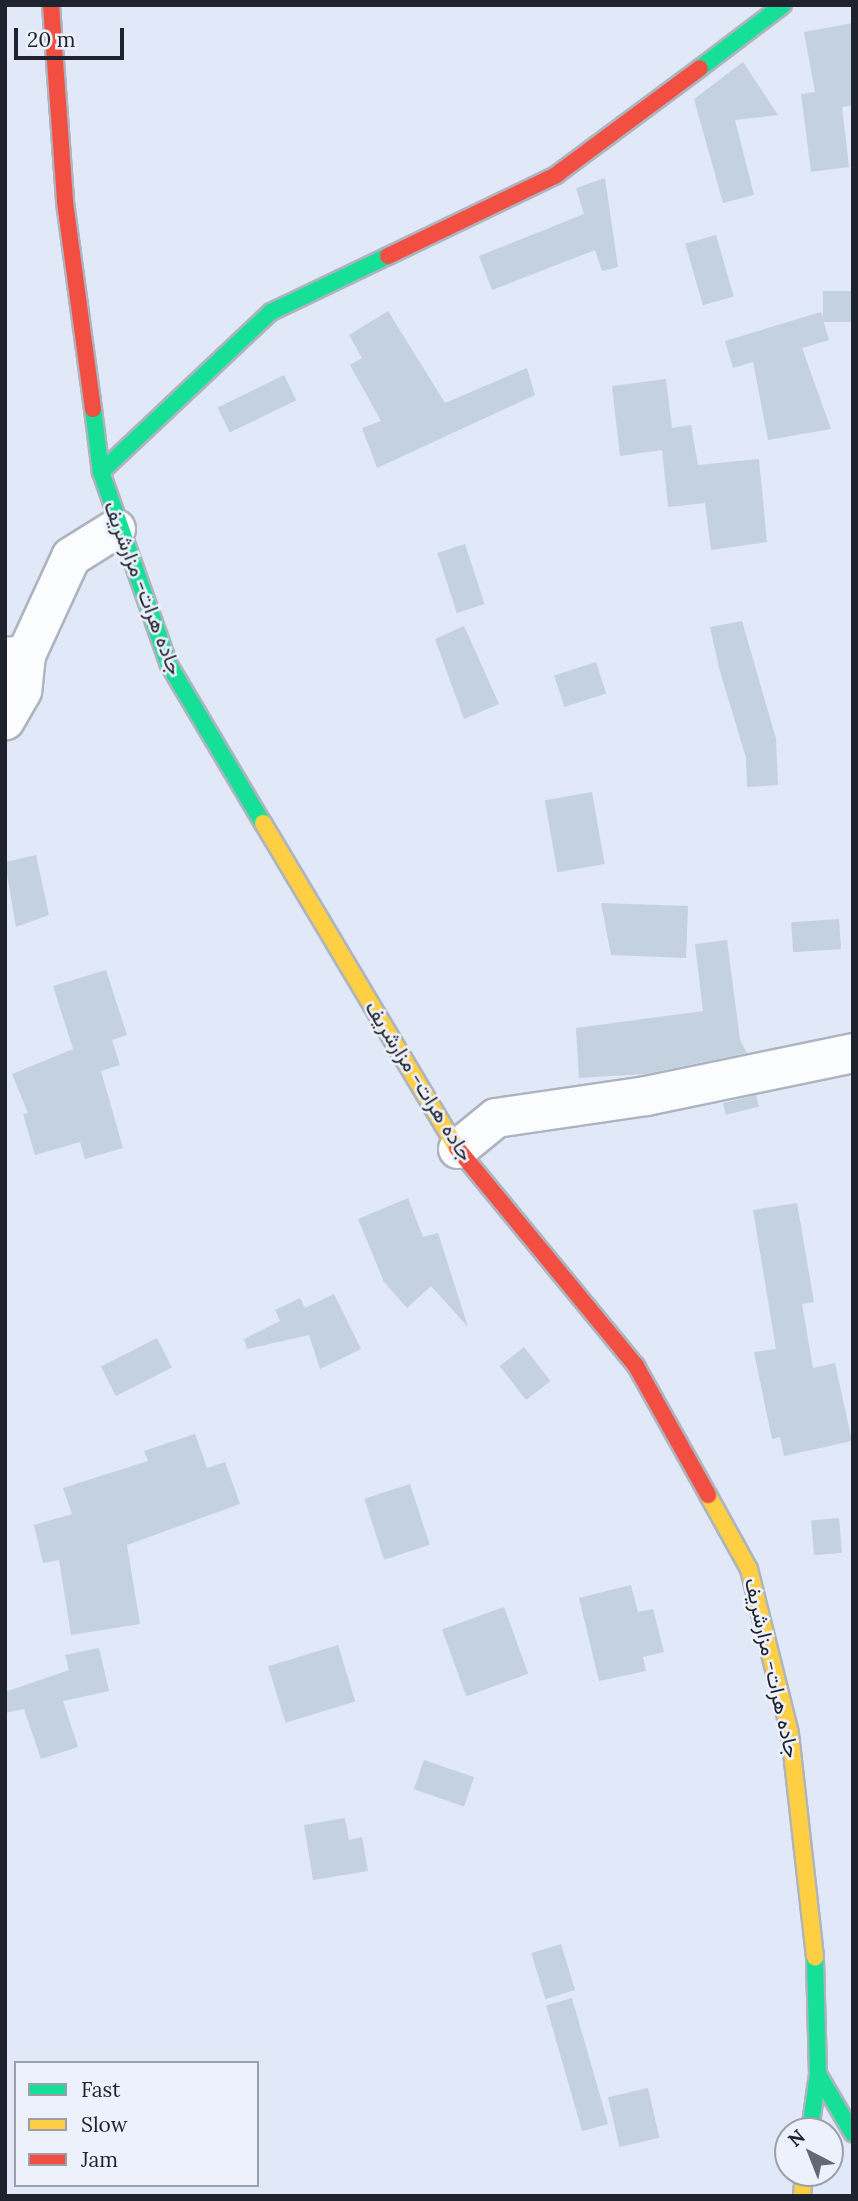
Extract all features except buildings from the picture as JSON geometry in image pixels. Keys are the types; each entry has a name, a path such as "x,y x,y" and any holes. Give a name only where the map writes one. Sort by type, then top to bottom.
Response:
{"main road":[{"name":"جاده هرات- مزارشریف","path":"51,5 65,202 101,472 116,529 169,665 458,1149 636,1366 748,1569 792,1748 814,1911 818,2074 812,2117"},
{"path":"101,472 271,312 556,175 783,5"},
{"path":"818,2074 853,2134"}],"street":[{"path":"5,720 22,691 16,656 71,557 116,529"},
{"path":"458,1149 496,1118 646,1096 853,1053"}],"traffic: fast":[{"path":"700,68 783,5"},
{"path":"101,472 271,312 388,256"},
{"path":"93,409 101,472 169,665 263,823"},
{"path":"812,2117 818,2074 815,1958"},
{"path":"818,2074 853,2134"}],"traffic: slow":[{"path":"263,823 457,1148"},
{"path":"708,1495 749,1569 790,1734 815,1958"},
{"path":"802,2196 803,2187"}],"traffic: jam":[{"path":"51,5 65,202 93,409"},
{"path":"388,256 556,175 700,68"},
{"path":"457,1148 636,1366 708,1495"}]}
